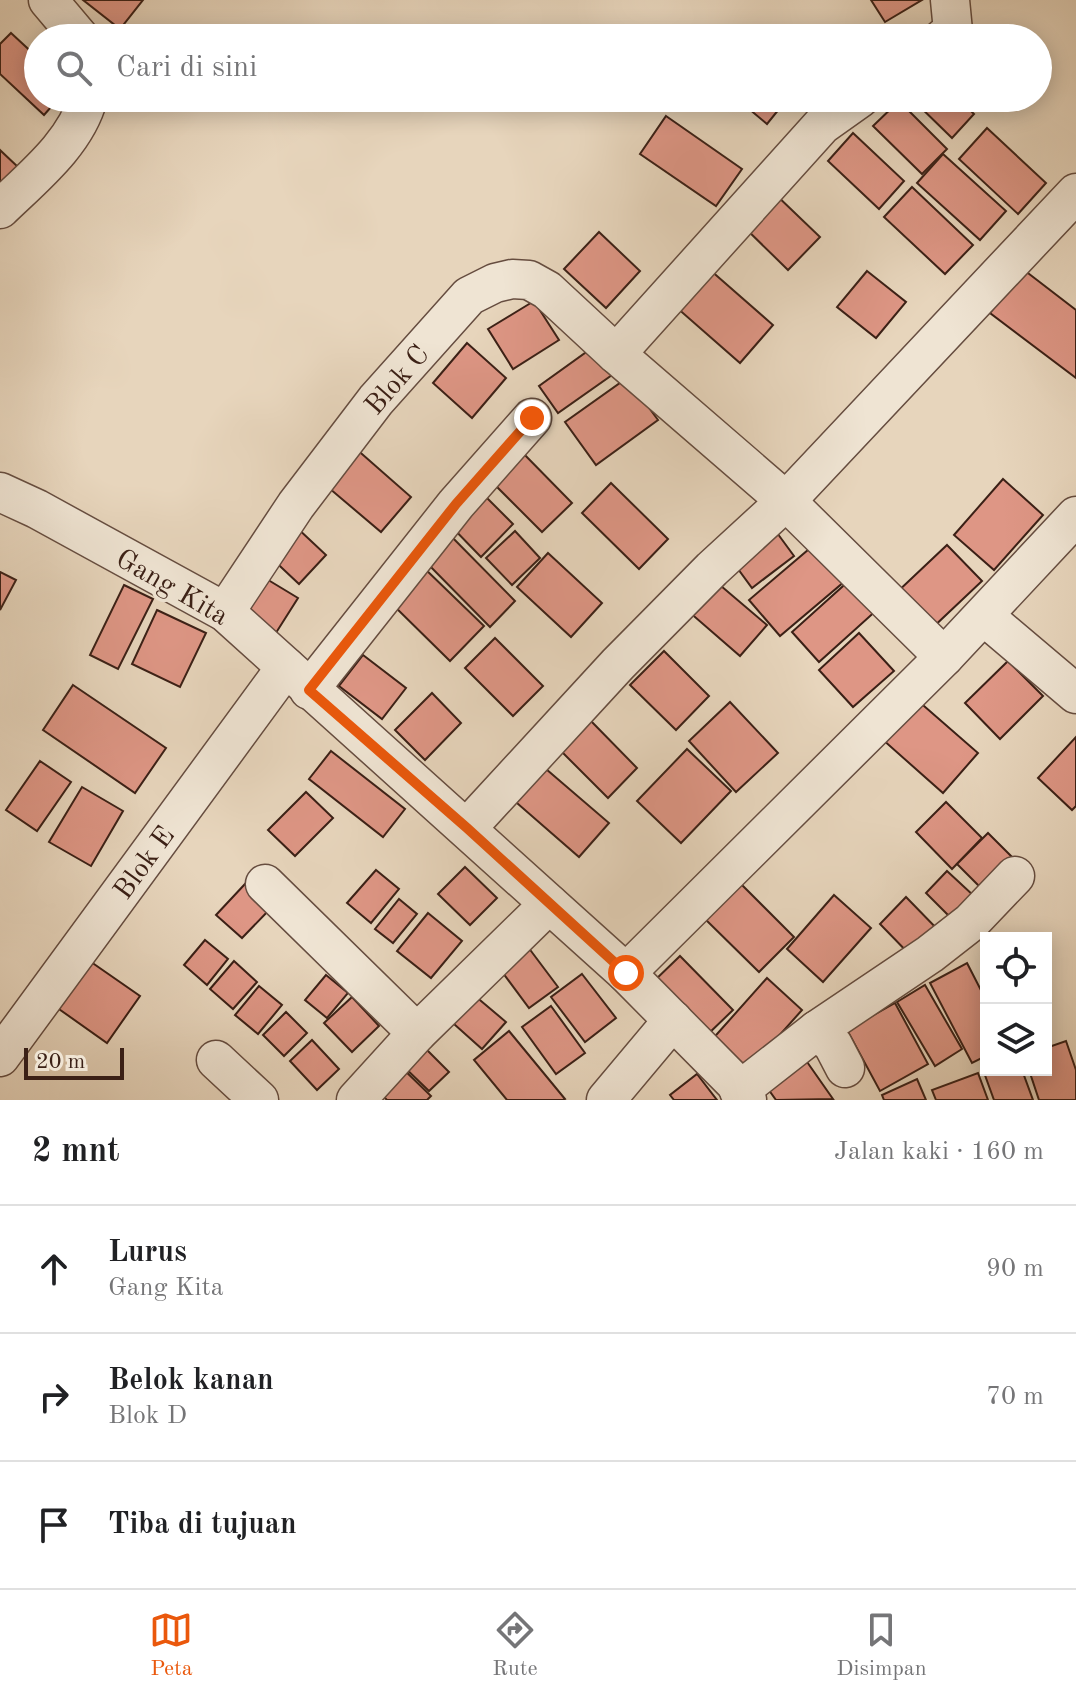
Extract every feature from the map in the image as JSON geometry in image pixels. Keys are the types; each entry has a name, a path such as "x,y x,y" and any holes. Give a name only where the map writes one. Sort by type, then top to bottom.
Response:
{"street":[{"path":"48,0 68,24"},
{"path":"950,0 952,24"},
{"path":"0,209 64,144 84,112"},
{"path":"840,112 822,125 616,354 786,501 944,657"},
{"path":"467,828 618,664 712,569 786,501 1076,193"},
{"name":"Blok C","path":"225,612 296,505 376,400 469,296 495,283 512,279 529,280 547,290 616,354"},
{"name":"Blok E","path":"0,1057 298,678 532,418"},
{"name":"Gang Kita","path":"0,492 37,509 225,612 626,973 735,1083 743,1096"},
{"path":"626,973 944,657 1076,516"},
{"path":"984,616 1076,694"},
{"path":"743,1096 817,1030 930,954 971,922 1015,876"},
{"path":"265,884 417,1033"},
{"path":"356,1100 417,1033 549,904"},
{"path":"606,1100 673,1020"},
{"path":"817,1030 833,1045 845,1068"},
{"path":"216,1060 259,1100"}],"building":[{"path":"83,0 143,0 124,24 114,24"},
{"path":"871,0 922,0 885,22"},
{"path":"11,33 24,45 24,96 0,74 0,44"},
{"path":"753,112 777,112 767,124"},
{"path":"888,112 910,112 947,149 922,174 873,126"},
{"path":"925,112 972,112 974,114 952,138"},
{"path":"666,116 742,169 716,206 640,154"},
{"path":"987,128 1046,183 1018,214 959,159"},
{"path":"853,133 904,181 879,209 828,161"},
{"path":"0,150 18,167 0,186"},
{"path":"943,154 1006,211 980,240 917,183"},
{"path":"912,187 973,245 945,274 884,217"},
{"path":"772,191 820,237 788,270 741,224"},
{"path":"599,232 640,271 606,308 564,269"},
{"path":"709,269 773,325 740,363 676,307"},
{"path":"1024,270 1076,310 1076,378 990,313"},
{"path":"867,271 906,302 876,338 837,307"},
{"path":"534,301 559,340 513,369 488,329"},
{"path":"467,343 506,378 472,418 433,383"},
{"path":"592,348 612,375 558,413 539,386"},
{"path":"627,378 658,420 596,465 565,422"},
{"path":"354,447 411,497 381,532 323,483"},
{"path":"518,448 572,503 542,532 488,478"},
{"path":"1003,479 1043,515 994,570 954,535"},
{"path":"611,483 668,539 639,569 582,513"},
{"path":"478,489 513,524 481,557 446,521"},
{"path":"294,525 326,555 299,584 266,553"},
{"path":"772,526 794,556 752,588 730,558"},
{"path":"444,529 515,601 490,627 419,555"},
{"path":"515,531 540,558 512,585 486,558"},
{"path":"815,544 845,581 780,636 749,600"},
{"path":"947,545 982,581 929,631 894,595"},
{"path":"548,553 602,603 571,637 517,587"},
{"path":"421,565 484,626 450,661 388,600"},
{"path":"0,572 16,580 0,610"},
{"path":"255,572 298,598 274,636 232,610"},
{"path":"852,578 879,608 819,662 792,632"},
{"path":"714,580 767,625 740,656 688,611"},
{"path":"124,585 153,599 118,669 90,655"},
{"path":"157,610 206,633 180,687 132,664"},
{"path":"859,633 894,671 853,707 819,670"},
{"path":"495,638 543,686 513,716 465,668"},
{"path":"664,651 709,696 676,730 630,685"},
{"path":"363,655 406,688 382,719 339,686"},
{"path":"1008,661 1043,696 1000,739 965,703"},
{"path":"73,685 166,748 135,793 43,730"},
{"path":"432,693 461,723 425,760 395,730"},
{"path":"916,699 978,753 943,793 882,739"},
{"path":"730,702 778,753 736,792 689,741"},
{"path":"589,719 637,768 608,798 559,749"},
{"path":"1076,737 1076,806 1072,810 1038,778"},
{"path":"687,749 731,791 681,843 637,801"},
{"path":"331,751 405,809 383,837 309,779"},
{"path":"40,761 71,782 37,831 6,810"},
{"path":"539,763 609,823 579,857 510,797"},
{"path":"82,787 123,811 91,866 49,842"},
{"path":"306,792 333,818 295,856 268,830"},
{"path":"946,802 982,838 952,869 916,832"},
{"path":"988,833 1017,862 986,893 957,864"},
{"path":"465,867 497,898 470,925 438,894"},
{"path":"376,870 399,889 371,923 347,903"},
{"path":"947,871 974,896 952,919 926,893"},
{"path":"737,880 794,937 759,972 702,916"},
{"path":"245,884 271,908 242,938 216,915"},
{"path":"834,895 871,928 823,982 787,949"},
{"path":"906,897 943,935 916,961 880,924"},
{"path":"399,899 417,914 393,943 375,929"},
{"path":"428,913 462,941 431,978 397,951"},
{"path":"205,940 228,959 207,985 184,965"},
{"path":"525,943 558,987 529,1008 497,965"},
{"path":"81,955 140,996 107,1043 49,1002"},
{"path":"680,956 733,1010 705,1037 652,983"},
{"path":"234,961 257,982 233,1009 210,989"},
{"path":"967,963 980,988 980,1059 972,1063 930,983"},
{"path":"582,974 616,1018 585,1042 551,997"},
{"path":"326,975 348,993 327,1018 305,1000"},
{"path":"767,978 802,1010 744,1075 709,1043"},
{"path":"925,985 962,1049 935,1066 897,1002"},
{"path":"259,986 282,1005 258,1034 235,1015"},
{"path":"468,990 506,1022 482,1049 445,1016"},
{"path":"352,997 379,1026 352,1052 324,1023"},
{"path":"895,1003 928,1064 880,1091 847,1030"},
{"path":"551,1006 585,1053 556,1074 522,1027"},
{"path":"286,1012 307,1033 284,1056 263,1035"},
{"path":"509,1031 565,1099 507,1100 474,1060"},
{"path":"312,1040 339,1069 317,1090 290,1061"},
{"path":"1066,1041 1076,1070 1076,1100 1039,1100 1031,1076 1052,1076 1052,1046"},
{"path":"419,1042 449,1072 429,1091 399,1062"},
{"path":"805,1059 833,1099 776,1100 766,1086"},
{"path":"398,1064 431,1096 427,1100 387,1100 375,1088"},
{"path":"978,1073 988,1100 936,1100 932,1090"},
{"path":"697,1074 717,1100 674,1100 670,1095"},
{"path":"985,1076 1024,1076 1033,1100 994,1100"},
{"path":"917,1079 926,1100 884,1100 882,1095"}],"route":[{"path":"532,418 456,504 309,690 626,973"}]}
